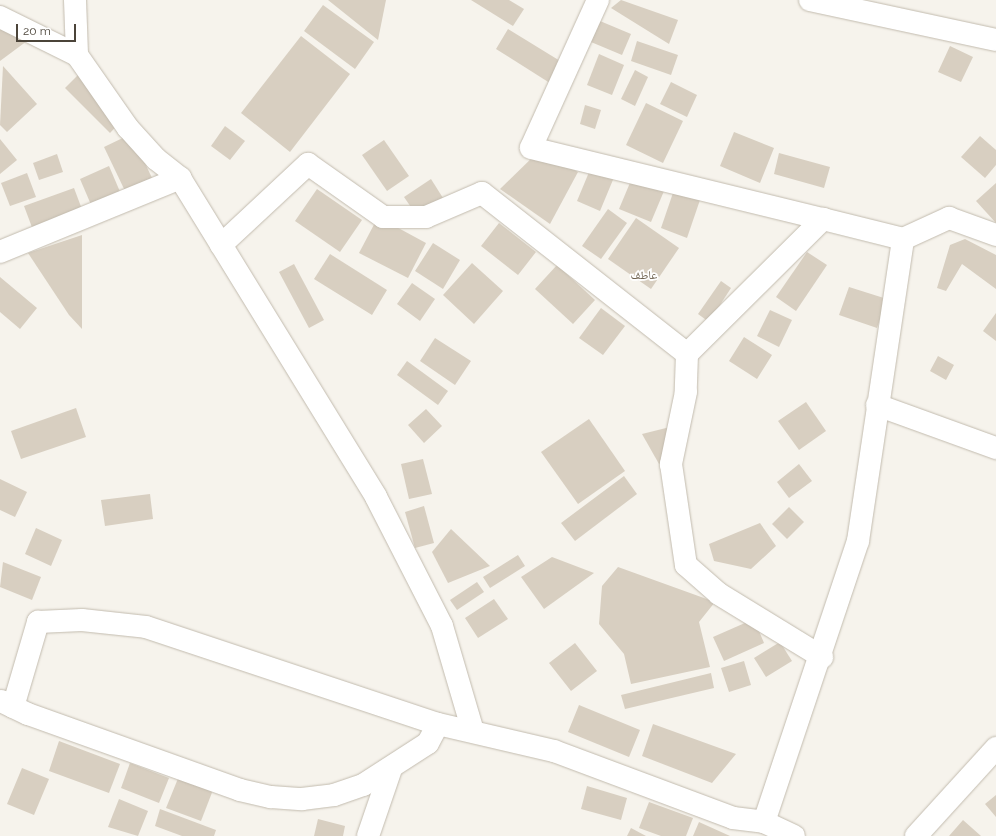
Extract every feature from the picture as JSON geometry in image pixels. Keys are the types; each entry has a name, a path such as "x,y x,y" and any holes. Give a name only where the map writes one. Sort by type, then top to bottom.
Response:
{"street":[{"path":"75,0 77,55"},
{"path":"598,0 532,148 903,239 949,218 996,235"},
{"path":"810,0 996,40"},
{"path":"0,17 77,55 128,128 156,159 180,178 376,497 442,626 473,731"},
{"path":"221,245 308,164 383,217 426,217 482,192 687,354"},
{"path":"0,252 180,178"},
{"path":"822,657 719,594 686,565 671,464 686,392 687,354 823,219"},
{"path":"764,822 822,657 858,541 877,405 903,239"},
{"path":"877,405 996,448"},
{"path":"438,724 428,743 391,769 363,785 334,794 302,799 271,797 240,790 7,703 38,622 82,620 146,627 438,724 554,751 733,818 764,822 794,836"},
{"path":"916,836 996,748"},
{"path":"368,836 391,769"}],"building":[{"path":"328,0 386,0 378,40"},
{"path":"471,0 509,0 524,9 513,26"},
{"path":"621,0 678,20 669,44 611,8"},
{"path":"323,5 374,42 355,69 304,31"},
{"path":"600,21 631,34 622,55 591,42"},
{"path":"0,24 31,38 0,61"},
{"path":"508,29 565,64 553,85 496,49"},
{"path":"301,36 350,74 290,152 241,113"},
{"path":"637,41 678,55 671,75 631,61"},
{"path":"950,46 973,57 961,82 938,72"},
{"path":"599,54 624,65 612,95 587,85"},
{"path":"3,66 37,104 7,132 0,125"},
{"path":"635,70 648,77 635,106 621,99"},
{"path":"79,74 123,119 110,133 65,88"},
{"path":"671,82 697,95 687,117 660,104"},
{"path":"646,103 683,121 663,163 626,145"},
{"path":"585,105 601,110 595,129 580,124"},
{"path":"225,126 245,141 230,160 211,146"},
{"path":"734,132 774,148 760,183 720,166"},
{"path":"131,134 153,180 126,193 104,147"},
{"path":"980,136 996,150 996,165 985,178 961,157"},
{"path":"0,139 17,160 0,174"},
{"path":"384,140 409,176 387,191 362,155"},
{"path":"539,151 578,172 550,224 500,189"},
{"path":"779,153 830,167 824,188 774,174"},
{"path":"57,154 63,172 39,180 33,163"},
{"path":"592,165 615,175 600,211 577,201"},
{"path":"109,166 121,194 92,207 80,179"},
{"path":"27,173 36,197 10,206 1,183"},
{"path":"632,178 664,191 651,222 619,209"},
{"path":"431,179 443,198 417,216 404,197"},
{"path":"996,183 996,223 976,201"},
{"path":"675,187 701,197 687,238 661,228"},
{"path":"74,188 83,212 33,230 24,206"},
{"path":"317,189 362,220 340,252 295,221"},
{"path":"608,209 627,223 601,259 582,246"},
{"path":"378,217 426,243 408,278 359,253"},
{"path":"636,218 679,248 651,289 608,259"},
{"path":"499,223 536,252 518,275 481,246"},
{"path":"82,235 82,329 69,315 28,253"},
{"path":"965,239 996,255 996,289 962,264 946,291 937,288 950,245"},
{"path":"433,243 460,260 443,289 415,271"},
{"path":"807,252 827,265 796,311 776,297"},
{"path":"330,254 387,290 372,315 314,279"},
{"path":"472,263 503,291 474,324 443,295"},
{"path":"294,264 324,320 309,328 279,272"},
{"path":"557,265 595,300 573,324 535,289"},
{"path":"0,277 37,308 20,329 0,312"},
{"path":"721,281 731,288 709,322 698,314"},
{"path":"412,283 435,299 420,321 397,304"},
{"path":"849,287 887,299 877,328 839,315"},
{"path":"601,308 625,326 603,355 579,338"},
{"path":"770,310 792,320 779,347 757,336"},
{"path":"996,313 996,341 983,331"},
{"path":"744,337 772,355 757,379 729,361"},
{"path":"435,338 471,361 455,385 420,361"},
{"path":"938,356 954,365 946,380 930,371"},
{"path":"407,361 448,391 438,405 397,375"},
{"path":"806,402 826,431 799,450 778,421"},
{"path":"76,408 86,437 21,459 11,431"},
{"path":"426,409 442,426 424,443 408,425"},
{"path":"589,419 625,471 578,504 541,452"},
{"path":"670,427 685,441 659,464 642,434"},
{"path":"423,459 432,494 409,499 401,464"},
{"path":"799,464 812,481 789,498 777,482"},
{"path":"624,476 637,494 575,541 561,523"},
{"path":"0,479 27,492 15,517 0,510"},
{"path":"150,494 153,519 105,526 101,500"},
{"path":"424,506 434,543 415,548 405,512"},
{"path":"789,507 804,522 787,539 772,524"},
{"path":"760,523 776,546 751,569 714,561 709,544"},
{"path":"36,528 62,540 51,566 25,554"},
{"path":"451,529 490,566 448,583 432,552"},
{"path":"518,555 525,566 490,588 483,577"},
{"path":"552,557 594,573 544,609 521,577"},
{"path":"3,562 41,577 32,600 0,587"},
{"path":"618,567 715,602 699,622 710,667 631,684 624,654 599,624 602,586"},
{"path":"477,582 484,592 457,610 450,600"},
{"path":"494,599 508,619 478,638 465,618"},
{"path":"754,619 764,643 724,661 713,637"},
{"path":"780,642 792,661 766,677 754,658"},
{"path":"575,643 597,671 571,691 549,663"},
{"path":"744,661 751,685 729,692 721,668"},
{"path":"711,673 714,688 625,709 621,695"},
{"path":"579,705 640,730 629,757 568,732"},
{"path":"653,724 736,754 712,783 642,756"},
{"path":"59,741 120,764 109,793 49,771"},
{"path":"130,763 169,778 159,803 121,788"},
{"path":"22,768 49,779 34,815 7,804"},
{"path":"179,776 213,790 201,821 166,808"},
{"path":"587,786 627,798 621,820 581,809"},
{"path":"996,795 996,817 985,804"},
{"path":"119,799 148,811 138,836 108,827"},
{"path":"649,802 693,818 686,836 661,836 639,828"},
{"path":"160,809 216,830 214,836 182,836 155,826"},
{"path":"318,819 345,826 343,836 314,836"},
{"path":"963,820 981,836 949,836"},
{"path":"699,822 730,836 693,836"},
{"path":"631,828 646,836 627,836"}],"district":[{"name":"عاطف","path":"644,276"}]}
